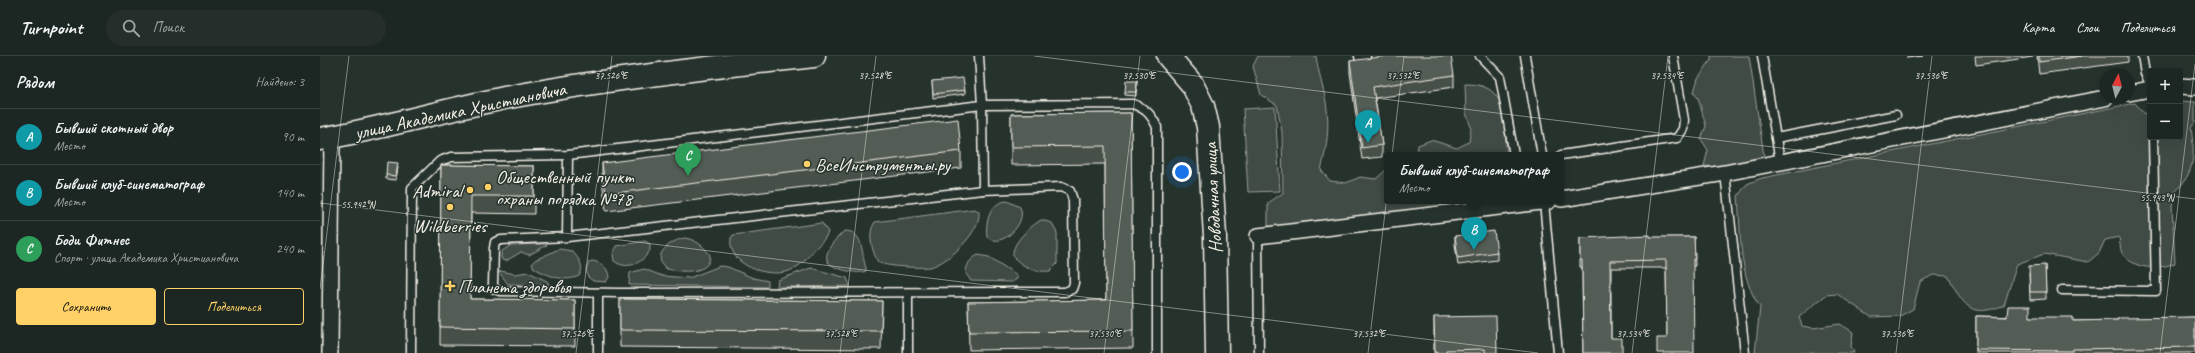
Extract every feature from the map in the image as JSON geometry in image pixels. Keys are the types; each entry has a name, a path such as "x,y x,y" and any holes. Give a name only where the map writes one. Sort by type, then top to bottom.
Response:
{"street":[{"name":"улица Академика Христиановича","path":"326,138 504,98 574,86 647,75 814,56"},
{"name":"Новодачная улица","path":"1168,56 1192,84 1203,106 1208,127 1214,236 1217,353"},
{"path":"2183,86 2195,87"},
{"path":"2135,92 2147,90"},
{"path":"1564,198 1725,173 2099,99"},
{"path":"326,138 330,353"},
{"path":"1258,236 1515,204"}],"lane":[{"path":"979,56 982,105 983,190"},
{"path":"1480,56 1500,76 1513,152"},
{"path":"1525,56 1541,152"},
{"path":"1564,155 1677,138 1683,129 1684,120 1673,56"},
{"path":"1762,56 1780,162"},
{"path":"2142,56 2147,77"},
{"path":"411,353 412,188 440,161 452,157 568,155 982,105 1133,104 1144,108 1152,116 1156,127 1157,353"},
{"path":"1776,138 1896,115"},
{"path":"2062,290 2156,291 2153,140"},
{"path":"567,237 568,155"},
{"path":"1725,173 1745,353"},
{"path":"1061,187 1070,191 1074,200 1074,283 1072,289 1065,292 598,293 500,291 494,289 495,242 501,240 567,237 983,190 1061,187"},
{"path":"1556,204 1558,353"},
{"path":"1258,236 1259,353"},
{"path":"598,293 598,353"},
{"path":"908,293 908,353"}],"shaded area":[{"path":"1258,56 1316,56 1326,102 1328,120 1325,153 1321,170 1330,181 1346,183 1360,177 1376,179 1384,172 1384,204 1457,204 1268,227 1268,203 1283,193 1282,132 1277,105 1261,95 1253,66"},
{"path":"1711,56 1749,56 1764,156 1759,160 1718,167 1704,166 1708,150 1701,139 1706,126 1698,98 1694,92 1698,78 1711,60"},
{"path":"1465,84 1480,85 1490,90 1497,97 1504,117 1507,152 1417,152 1418,145 1431,140 1457,148 1469,142 1471,127 1466,113"},
{"path":"2183,101 2195,102 2195,122 2191,128 2193,147 2192,163 2182,185 2175,192 2172,206 2175,263 2161,267 2146,267 2133,263 2122,253 2119,237 2105,240 2099,253 2088,262 2044,254 2017,264 2004,305 1992,309 1975,310 1969,307 1959,295 1948,276 1933,275 1920,282 1913,309 1900,316 1871,317 1837,294 1826,295 1799,317 1802,326 1813,328 1840,324 1853,332 1851,346 1854,353 1755,353 1760,307 1748,282 1744,268 1740,239 1738,196 1747,184 1762,178 2135,103 2147,115 2147,140 2183,140"},
{"path":"1275,107 1280,191 1248,192 1243,109"},
{"path":"1007,201 1020,207 1020,220 1017,227 1006,237 1000,240 993,240 987,237 988,219 996,205"},
{"path":"975,209 979,212 975,228 962,246 946,260 930,267 895,266 878,262 871,242 871,231 875,222"},
{"path":"1041,220 1052,223 1057,233 1057,264 1050,271 1040,271 1029,268 1019,262 1013,255 1016,245 1027,230"},
{"path":"822,223 828,232 826,237 803,262 789,271 771,273 751,268 742,263 735,256 731,248 731,238 733,235"},
{"path":"845,231 851,232 859,239 866,271 846,271 831,265 828,262 827,254 829,249 835,240"},
{"path":"685,238 696,242 705,249 710,255 709,261 706,266 694,271 667,269 662,264 660,259 661,254 668,245 679,239"},
{"path":"645,241 650,244 650,250 639,262 624,265 614,261 613,254 617,246"},
{"path":"511,245 547,245 529,255 521,252 506,261 502,260 502,251"},
{"path":"559,249 572,251 577,257 581,266 579,276 567,279 544,273 534,268 532,263 535,260"},
{"path":"978,255 989,257 1017,275 1017,279 1012,282 971,281 966,274 967,268 971,260"},
{"path":"593,261 599,263 606,269 609,277 606,282 593,281 588,277 586,270 589,262"},
{"path":"720,266 728,267 753,278 768,281 768,287 629,285 630,273 644,269 662,276 689,278"},
{"path":"811,268 847,278 850,286 777,287 778,280"},
{"path":"501,271 515,274 528,272 547,281 549,285 508,284 499,272"}],"building":[{"path":"1387,56 1451,56 1454,75 1373,87 1382,145 1362,148 1350,61"},
{"path":"2039,56 2082,56 2039,62"},
{"path":"963,78 965,90 933,94 932,81"},
{"path":"1126,81 1137,81 1136,92 1125,92"},
{"path":"1131,113 1133,331 969,332 968,302 1106,300 1105,146 1011,147 1011,114"},
{"path":"958,119 961,151 606,194 602,163"},
{"path":"387,162 398,163 396,176 386,175"},
{"path":"441,165 534,166 534,196 471,196 470,299 575,300 575,329 440,327"},
{"path":"1494,231 1497,252 1458,258 1455,236"},
{"path":"1650,235 1650,237 1694,237 1694,353 1657,353 1657,338 1667,338 1666,260 1610,261 1611,338 1622,338 1622,353 1583,353 1582,260 1580,260 1580,238"},
{"path":"2045,265 2046,292 2030,292 2029,266"},
{"path":"620,299 882,301 881,331 620,330"},
{"path":"2008,306 2030,306 2030,317 2073,317 2073,321 2118,320 2118,318 2195,317 2195,347 2073,349 2073,351 1976,350 1976,316 2007,317"},
{"path":"1496,316 1497,353 1485,353 1485,349 1446,350 1446,353 1435,353 1434,317"}],"place":[{"name":"Бывший скотный двор","path":"1368,143"},
{"name":"ВсеИнструменты.ру","path":"807,164"},
{"name":"Боди Фитнес","path":"688,176"},
{"name":"Общественный пункт охраны порядка №78","path":"488,187"},
{"name":"Admiral","path":"470,190"},
{"name":"Wildberries","path":"450,207"},
{"name":"Бывший клуб-синематограф","path":"1474,250"},
{"name":"Планета здоровья","path":"450,286"}]}
